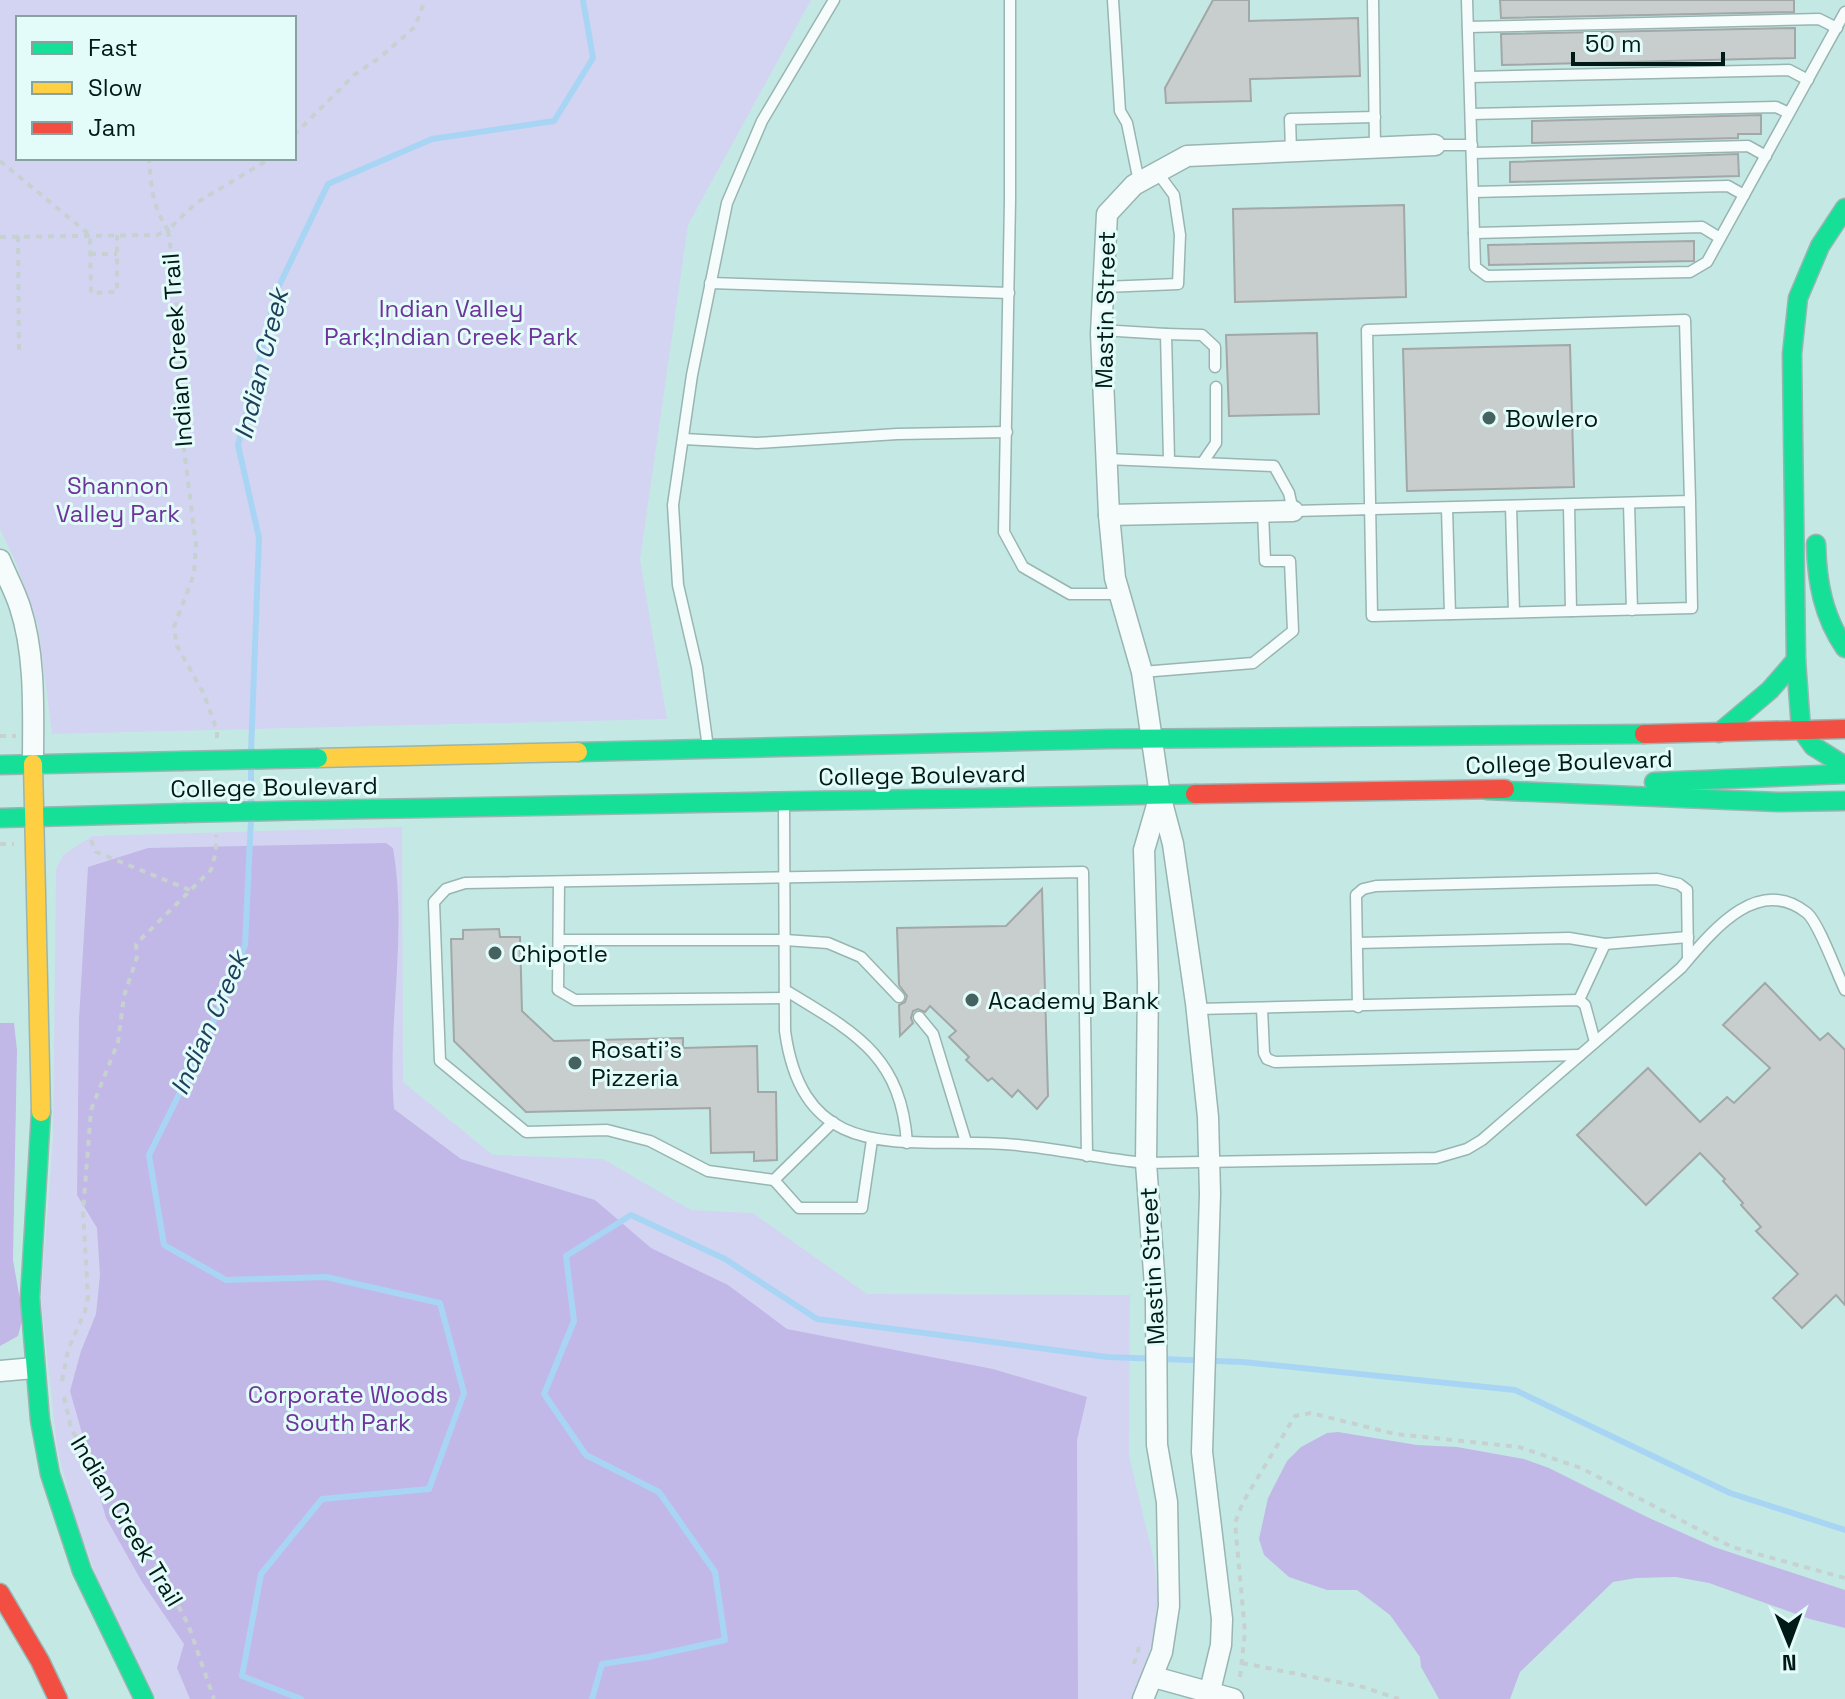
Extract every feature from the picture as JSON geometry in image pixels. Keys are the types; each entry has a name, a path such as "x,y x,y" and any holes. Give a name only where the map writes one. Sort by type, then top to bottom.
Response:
{"main road":[{"path":"1845,208 1811,265 1798,298 1794,325 1796,660 1801,729 1813,746 1845,766"},
{"path":"1816,520 1818,584 1826,613 1845,648"},
{"path":"1719,733 1770,690 1796,660"},
{"name":"College Boulevard","path":"0,765 1152,738 1845,729"},
{"path":"33,764 41,1106 30,1274 34,1368 40,1420 50,1474 64,1522 103,1620 144,1699"},
{"name":"College Boulevard","path":"0,818 1486,790 1845,774"},
{"path":"1486,790 1778,802 1845,801"},
{"path":"0,1593 40,1661 58,1699"}],"street":[{"name":"Mastin Street","path":"1209,1696 1221,1645 1222,1619 1218,1565 1204,1484 1203,1398 1210,1161 1197,1009 1173,844 1160,795 1142,672 1115,578 1109,515 1101,330 1107,214 1148,177 1187,156 1435,145"},
{"path":"1109,515 1293,511"},
{"path":"0,560 20,607 26,635 31,670 33,764"},
{"name":"Mastin Street","path":"1143,1699 1154,1677 1164,1642 1169,1606 1167,1502 1157,1445 1156,1300 1146,1163 1148,983 1144,850 1160,795"},
{"path":"0,1371 34,1368"},
{"path":"1154,1677 1209,1696 1233,1699"}],"lane":[{"path":"708,750 697,667 678,585 673,505 692,375 727,203 762,121 834,0"},
{"path":"1010,0 1004,532 1023,567 1070,594 1120,594"},
{"path":"1104,287 1178,284 1180,235 1174,195 1148,177 1120,111 1113,0"},
{"path":"1373,0 1375,148"},
{"path":"1467,0 1475,267 1487,276 1690,272 1707,262 1845,12"},
{"path":"1468,27 1819,19 1837,28"},
{"path":"1470,77 1789,70 1808,80"},
{"path":"1471,114 1776,107 1789,113"},
{"path":"1291,151 1290,119 1375,117"},
{"path":"1435,145 1472,149 1748,146 1766,156"},
{"path":"1473,192 1728,186 1744,195"},
{"path":"1474,233 1702,227 1720,238"},
{"path":"710,283 1009,293"},
{"path":"1685,320 1692,608 1372,616 1369,510 1367,330 1685,320"},
{"path":"1101,330 1202,335 1215,347 1215,367"},
{"path":"1166,334 1169,460"},
{"path":"1203,462 1216,443 1216,387"},
{"path":"684,439 757,443 897,434 1007,432"},
{"path":"1106,459 1274,466 1289,493 1293,511 1690,501"},
{"path":"1629,503 1632,610"},
{"path":"1569,505 1571,611"},
{"path":"1511,506 1514,612"},
{"path":"1447,508 1450,614"},
{"path":"1142,672 1253,663 1293,631 1290,561 1265,561 1263,512"},
{"path":"784,802 785,1031 789,1059 800,1084 816,1107 833,1122 872,1140 1014,1144 1146,1163 1420,1159 1450,1155 1482,1140 1688,959 1735,912 1749,903 1782,901 1808,914 1845,990"},
{"path":"872,1140 862,1208 799,1208 774,1180 708,1171 650,1141 607,1130 526,1132 440,1061 434,902 446,889 465,883 1083,872 1087,1156"},
{"path":"1358,1007 1356,895 1363,889 1376,886 1657,879 1679,884 1687,890 1688,959"},
{"path":"559,882 558,990 575,1000 785,994 844,1026 875,1054 894,1081 905,1115 907,1143"},
{"path":"1357,943 1569,938 1605,944 1688,937"},
{"path":"559,940 785,940 828,943 861,957 899,997"},
{"path":"1579,1000 1605,944"},
{"path":"1197,1009 1579,1000 1585,1005 1595,1042"},
{"path":"1262,1008 1264,1053 1267,1059 1275,1062 1580,1055"},
{"path":"919,1017 933,1034 966,1142"},
{"path":"774,1180 833,1122"}],"path":[{"path":"296,133 354,75 415,27 425,0"},
{"path":"0,237 157,235 168,230 151,197 149,160"},
{"name":"Indian Creek Trail","path":"217,746 217,731 204,694 177,646 174,627 194,574 196,545 181,425 176,287 168,230 196,203 268,160"},
{"path":"0,161 90,235"},
{"path":"90,235 91,293 117,292 117,235"},
{"path":"18,236 19,352"},
{"path":"90,254 117,254"},
{"name":"Indian Creek Trail","path":"214,1699 188,1624 146,1547 105,1488 71,1428 61,1387 68,1350 88,1297 83,1212 91,1110 118,1042 124,996 137,957 136,944 211,870 216,851 216,821"},
{"path":"91,840 96,852 190,890"},
{"path":"0,844 14,844"},
{"path":"1235,1523 1243,1502 1295,1416 1311,1413 1395,1434 1519,1447 1581,1468 1732,1547 1845,1578"},
{"path":"1240,1677 1242,1663 1363,1687 1399,1699"}],"green space":[{"name":"Indian Valley Park;Indian Creek Park","path":"0,0 811,0 688,225 640,560 667,719 52,734 38,625 0,529"},
{"name":"Corporate Woods South Park","path":"402,827 403,1082 493,1155 603,1159 691,1210 753,1213 867,1294 1130,1295 1129,1456 1154,1560 1158,1595 1154,1637 1133,1699 156,1699 103,1593 75,1519 57,1448 41,1298 53,1137 56,869 63,855 92,836"},
{"name":"Corporate Woods South Park","path":"386,843 393,848 398,913 394,1109 461,1159 595,1200 651,1248 728,1285 787,1329 993,1369 1087,1397 1077,1440 1078,1699 190,1699 177,1668 184,1644 142,1582 106,1518 70,1391 96,1314 100,1275 97,1228 77,1195 79,1019 88,867 148,848"},
{"path":"0,1023 14,1023 17,1050 13,1260 23,1317 18,1336 0,1346"},
{"path":"1338,1432 1417,1445 1457,1447 1524,1459 1549,1468 1714,1547 1845,1590 1845,1628 1810,1619 1709,1583 1676,1577 1613,1582 1520,1672 1510,1699 1439,1699 1421,1667 1420,1657 1390,1615 1357,1590 1327,1590 1289,1577 1264,1555 1259,1539 1268,1498 1287,1461 1301,1447 1327,1433"}],"building":[{"path":"1213,0 1249,0 1249,21 1358,18 1360,76 1250,79 1251,101 1166,103 1165,88"},
{"path":"1500,0 1794,0 1794,12 1501,18"},
{"path":"1795,28 1795,58 1502,65 1501,34"},
{"path":"1761,115 1761,134 1738,134 1738,138 1532,143 1532,121"},
{"path":"1738,154 1739,176 1510,182 1510,162"},
{"path":"1404,205 1406,297 1235,302 1233,209"},
{"path":"1694,241 1694,261 1489,265 1488,245"},
{"path":"1317,333 1319,414 1229,416 1226,335"},
{"name":"Bowlero","path":"1570,345 1574,487 1407,491 1403,349"},
{"name":"Academy Bank","path":"1042,889 1048,1096 1037,1109 1018,1090 1012,1097 992,1078 988,1081 966,1060 969,1057 949,1037 956,1031 930,1006 925,1012 918,1009 913,1011 913,1023 900,1036 899,1005 905,1002 907,996 899,985 897,928 1006,926"},
{"path":"499,929 500,937 520,937 522,1011 554,1041 683,1038 683,1048 757,1046 758,1092 776,1092 777,1160 754,1161 754,1152 711,1153 710,1108 526,1112 454,1041 451,939 463,939 463,930"},
{"path":"1765,983 1820,1040 1828,1033 1845,1050 1845,1305 1836,1295 1802,1328 1773,1298 1798,1274 1756,1231 1761,1227 1723,1181 1725,1179 1700,1153 1646,1205 1577,1135 1648,1068 1700,1122 1727,1097 1734,1103 1770,1068 1723,1025"}],"waterway":[{"name":"Indian Creek","path":"251,752 259,538 238,445 277,290 328,184 432,139 554,121 593,58 583,0"},
{"name":"Indian Creek","path":"251,767 251,804"},
{"name":"Indian Creek","path":"251,819 245,945 204,1044 149,1155 164,1245 226,1280 326,1277 440,1303 464,1393 429,1489 322,1499 261,1574 242,1676 301,1699"},
{"path":"592,1699 602,1664 725,1640 715,1572 659,1492 586,1455 544,1394 574,1321 566,1256 631,1215 725,1259 817,1319 1107,1357 1243,1362 1515,1390 1730,1493 1845,1530"}],"traffic: fast":[{"path":"1845,208 1820,246 1798,298 1792,354 1796,660 1801,729 1813,746 1845,766"},
{"path":"1816,544 1823,598 1831,624 1845,648"},
{"path":"1719,733 1770,690 1796,660"},
{"path":"578,752 1109,739 1644,734"},
{"path":"181,761 318,758"},
{"path":"0,765 181,761"},
{"path":"1654,782 1845,774"},
{"path":"1486,790 1778,802 1845,801"},
{"path":"314,810 1195,794"},
{"path":"184,813 314,810"},
{"path":"0,818 184,813"},
{"path":"41,1112 30,1298 40,1420 50,1474 82,1571 144,1699"}],"traffic: slow":[{"path":"318,758 578,752"},
{"path":"33,764 41,1112"}],"traffic: jam":[{"path":"1644,734 1845,729"},
{"path":"1195,794 1505,789"},
{"path":"0,1593 40,1661 58,1699"}],"place":[{"name":"Bowlero","path":"1489,418"},
{"name":"Chipotle","path":"495,953"},
{"name":"Academy Bank","path":"972,1000"},
{"name":"Rosati's Pizzeria","path":"575,1063"}],"park label":[{"name":"Shannon Valley Park","path":"118,499"}]}
